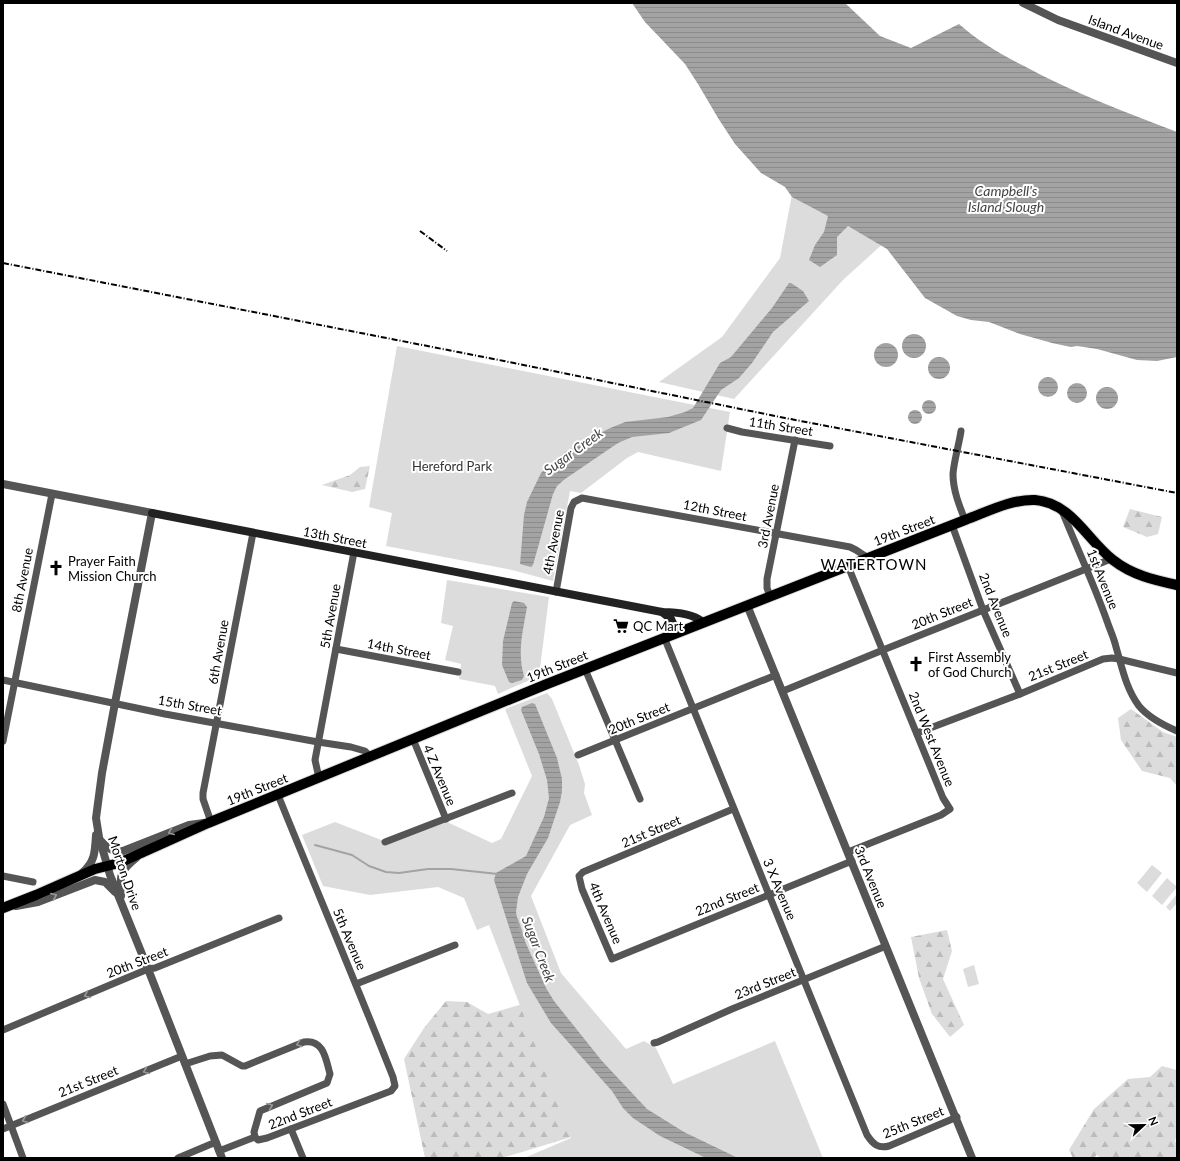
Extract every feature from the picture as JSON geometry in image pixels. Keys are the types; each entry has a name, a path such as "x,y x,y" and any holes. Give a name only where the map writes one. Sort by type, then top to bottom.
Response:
{"main road":[{"name":"19th Street","path":"3,908 36,896 95,869 119,863 210,822 585,669 1000,507 1023,501 1044,502 1062,509 1079,523 1111,559 1129,571 1177,585"},
{"name":"13th Street","path":"152,513 556,592 697,617 704,622"},
{"path":"662,612 671,619 677,632"}],"street":[{"name":"Island Avenue","path":"1023,3 1058,20 1177,63"},
{"name":"11th Street","path":"728,428 742,432 830,446"},
{"path":"961,431 953,472 953,480 957,500 965,520"},
{"name":"3rd Avenue","path":"770,596 767,581 795,440"},
{"name":"13th Street","path":"3,484 152,513"},
{"name":"8th Avenue","path":"3,741 52,494"},
{"name":"12th Street","path":"579,499 590,499 850,547 868,558"},
{"name":"4th Avenue","path":"556,592 571,508 574,502 579,499"},
{"name":"1st Avenue","path":"1062,509 1104,613 1128,684 1139,705 1148,716 1177,731"},
{"name":"Morton Drive","path":"152,513 115,703 101,780 96,818 99,837 110,875 220,1154"},
{"name":"2nd Avenue","path":"952,525 983,610 1020,694"},
{"name":"6th Avenue","path":"210,822 203,799 203,793 253,532"},
{"name":"5th Avenue","path":"319,778 315,760 354,552"},
{"name":"20th Street","path":"783,691 1111,559"},
{"name":"2nd West Avenue","path":"848,566 942,798 950,809 941,815 848,852"},
{"name":"3rd Avenue","path":"747,605 957,1117 972,1158"},
{"name":"3 X Avenue","path":"664,638 867,1135 871,1142 878,1146"},
{"name":"14th Street","path":"336,649 458,672"},
{"name":"21st Street","path":"916,733 1020,694 1103,659 1119,659 1177,673"},
{"path":"585,669 640,799"},
{"name":"20th Street","path":"578,755 776,675"},
{"name":"15th Street","path":"3,680 165,714 362,750 370,757"},
{"name":"4 Z Avenue","path":"413,740 446,819"},
{"name":"5th Avenue","path":"278,794 394,1078 395,1086 391,1092"},
{"path":"386,842 512,794"},
{"name":"21st Street","path":"579,876 583,872 733,810"},
{"path":"78,876 87,869 94,855 96,818"},
{"path":"99,837 108,848 120,852 189,825 210,822"},
{"path":"120,900 121,874 140,854"},
{"name":"22nd Street","path":"612,959 852,861"},
{"path":"3,876 33,882"},
{"name":"4th Avenue","path":"579,876 582,889 612,959"},
{"path":"3,908 38,902 95,880 105,882 111,886 120,900"},
{"name":"20th Street","path":"3,1030 148,969 156,968 280,918"},
{"path":"356,984 455,945"},
{"name":"23rd Street","path":"654,1043 732,1009 886,946"},
{"path":"185,1064 210,1056 222,1055 242,1066 245,1066 308,1041 317,1043 320,1046 330,1074 327,1083 260,1111 254,1132 255,1137"},
{"name":"21st Street","path":"3,1129 182,1056"},
{"name":"22nd Street","path":"220,1154 255,1137 258,1140 262,1140 391,1092"},
{"path":"3,1104 24,1158"},
{"name":"25th Street","path":"878,1146 889,1146 957,1117"},
{"path":"291,1129 303,1158"},
{"path":"178,1158 216,1142"}],"green space":[{"path":"796,173 887,240 843,280 734,399 659,382 722,337 780,258"},
{"name":"Hereford Park","path":"397,346 730,412 721,471 638,452 627,458 581,493 570,491 553,581 512,570 386,546 392,513 369,507"},
{"path":"370,466 365,489 352,492 322,485 350,475 360,467"},
{"path":"1130,509 1162,517 1158,534 1147,537 1123,527"},
{"path":"447,580 549,597 539,676 498,694 495,686 459,679 461,664 445,660 453,626 441,623"},
{"path":"547,693 552,699 579,765 585,784 584,793 592,815 570,825 531,896 561,973 626,1049 644,1041 656,1048 673,1084 775,1041 823,1158 524,1158 571,1138 489,925 477,930 464,898 438,887 370,895 323,886 302,835 335,822 389,843 445,821 492,843 501,839 532,776 505,709"},
{"path":"1131,709 1163,732 1177,737 1177,786 1170,778 1142,771 1121,740 1118,718"},
{"path":"1152,865 1162,873 1147,892 1137,883"},
{"path":"1167,878 1177,887 1162,905 1152,896"},
{"path":"1177,894 1177,903 1170,911 1166,907"},
{"path":"947,930 952,951 943,979 964,1025 950,1037 932,1014 919,978 911,937"},
{"path":"974,965 979,984 968,987 963,969"},
{"path":"446,1001 467,1002 488,1014 523,1004 598,1129 502,1158 425,1158 404,1059 424,1028"},
{"path":"1162,1066 1177,1070 1177,1134 1175,1141 1177,1145 1177,1158 1101,1158 1097,1155 1093,1158 1073,1158 1069,1150 1094,1109 1128,1079 1150,1077"}],"water":[{"name":"Campbell's Island Slough","path":"632,3 845,3 880,36 911,48 959,24 991,48 1044,76 1100,102 1177,132 1177,357 1157,361 1137,360 1097,349 1077,346 1071,347 1052,343 1020,334 989,322 971,320 957,316 925,298 887,249 848,226 837,237 837,255 820,267 809,260 815,245 824,232 828,216 792,197 785,187 761,173 735,144 685,64 645,22"},
{"name":"Sugar Creek","path":"789,283 803,291 809,301 773,332 752,363 739,378 721,390 701,420 669,433 632,437 618,443 565,479 557,486 553,494 533,565 531,567 520,564 524,515 527,502 541,473 565,452 608,429 625,422 668,417 693,408 720,363 731,357 772,308"},
{"path":"914,334 923,337 926,346 923,355 914,358 905,355 902,346 905,337"},
{"path":"886,343 895,346 898,355 895,364 886,367 877,364 874,355 877,346"},
{"path":"939,357 947,360 950,368 947,376 939,379 931,376 928,368 931,360"},
{"path":"1048,377 1055,380 1058,387 1055,394 1048,397 1041,394 1038,387 1041,380"},
{"path":"1073,383 1081,383 1087,389 1087,397 1081,403 1073,403 1067,397 1067,389"},
{"path":"1103,387 1111,387 1118,394 1118,402 1111,409 1103,409 1096,402 1096,394"},
{"path":"926,400 932,400 936,404 936,410 932,414 926,414 922,410 922,404"},
{"path":"912,410 918,410 922,414 922,420 918,424 912,424 908,420 908,414"},
{"path":"514,601 524,603 527,607 522,633 521,650 524,676 522,680 512,683 509,682 502,665 503,641 512,603"},
{"name":"Sugar Creek","path":"532,703 535,704 557,758 562,779 562,791 560,802 548,838 527,874 518,897 516,912 519,928 546,988 554,1001 602,1061 647,1109 684,1132 738,1158 706,1158 660,1136 633,1118 623,1108 612,1091 551,1023 527,983 494,880 496,873 526,856 544,817 549,798 547,780 539,754 521,710 522,707"}],"waterway":[{"path":"315,845 352,855 369,866 386,872 399,873 428,869 451,869 498,874"},
{"name":"Sugar Creek","path":"517,919 524,940"}],"railway":[{"path":"420,231 447,251"},
{"path":"3,263 504,361 785,418 1177,493"}],"place":[{"name":"Prayer Faith Mission Church","path":"56,568"},
{"name":"QC Mart","path":"621,626"},
{"name":"First Assembly of God Church","path":"916,664"}],"district":[{"name":"WATERTOWN","path":"874,564"}]}
